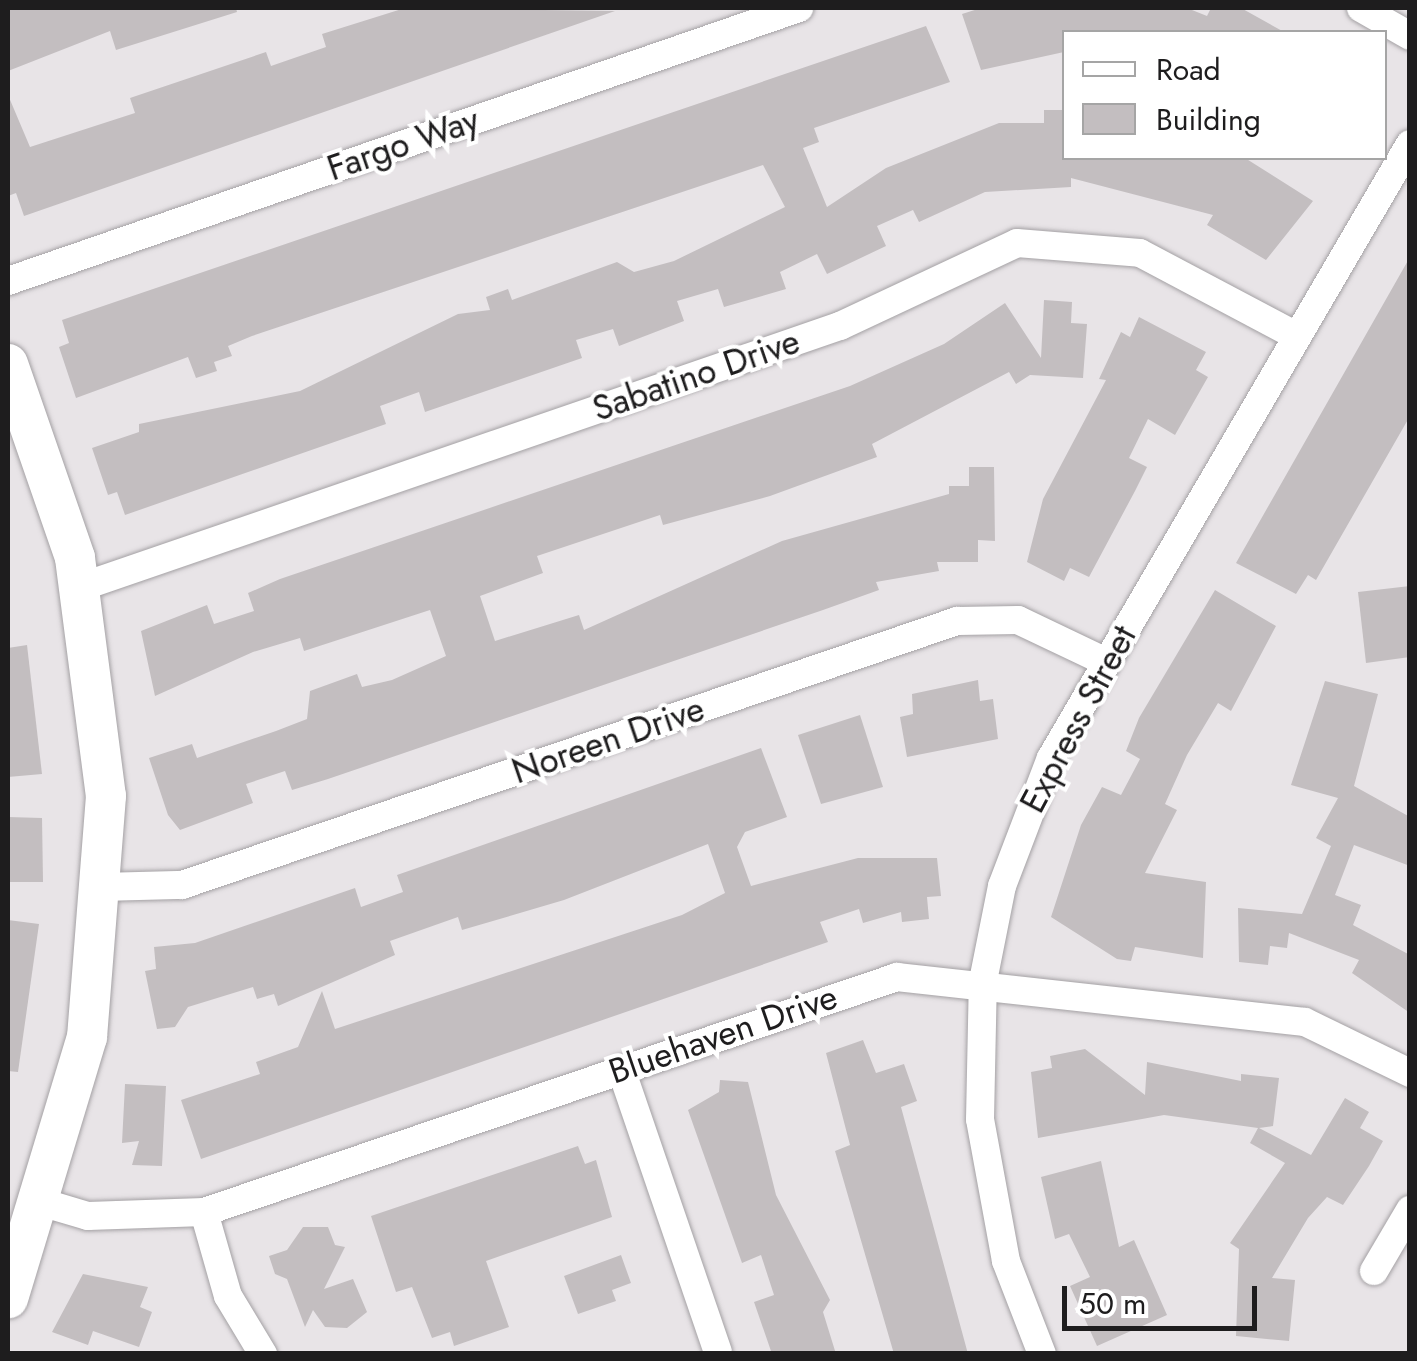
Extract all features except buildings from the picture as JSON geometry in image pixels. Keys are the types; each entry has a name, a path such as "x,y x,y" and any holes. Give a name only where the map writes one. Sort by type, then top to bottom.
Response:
{"street":[{"name":"Fargo Way","path":"8,281 799,8"},
{"path":"1361,8 1410,36"},
{"name":"Express Street","path":"1042,1354 990,1194 980,1119 983,981 1023,821 1106,662 1410,144"},
{"name":"Sabatino Drive","path":"82,587 840,326 1017,243 1140,254 1297,336"},
{"path":"8,364 82,587 100,710 104,887 87,1037 44,1203 8,1298"},
{"name":"Noreen Drive","path":"104,887 182,884 957,621 1018,620 1106,662"},
{"name":"Bluehaven Drive","path":"44,1203 88,1216 204,1212 896,977 983,981 1305,1022 1410,1073"},
{"path":"621,1069 718,1352"},
{"path":"1374,1271 1410,1210"},
{"path":"204,1212 228,1296 264,1354"}]}
